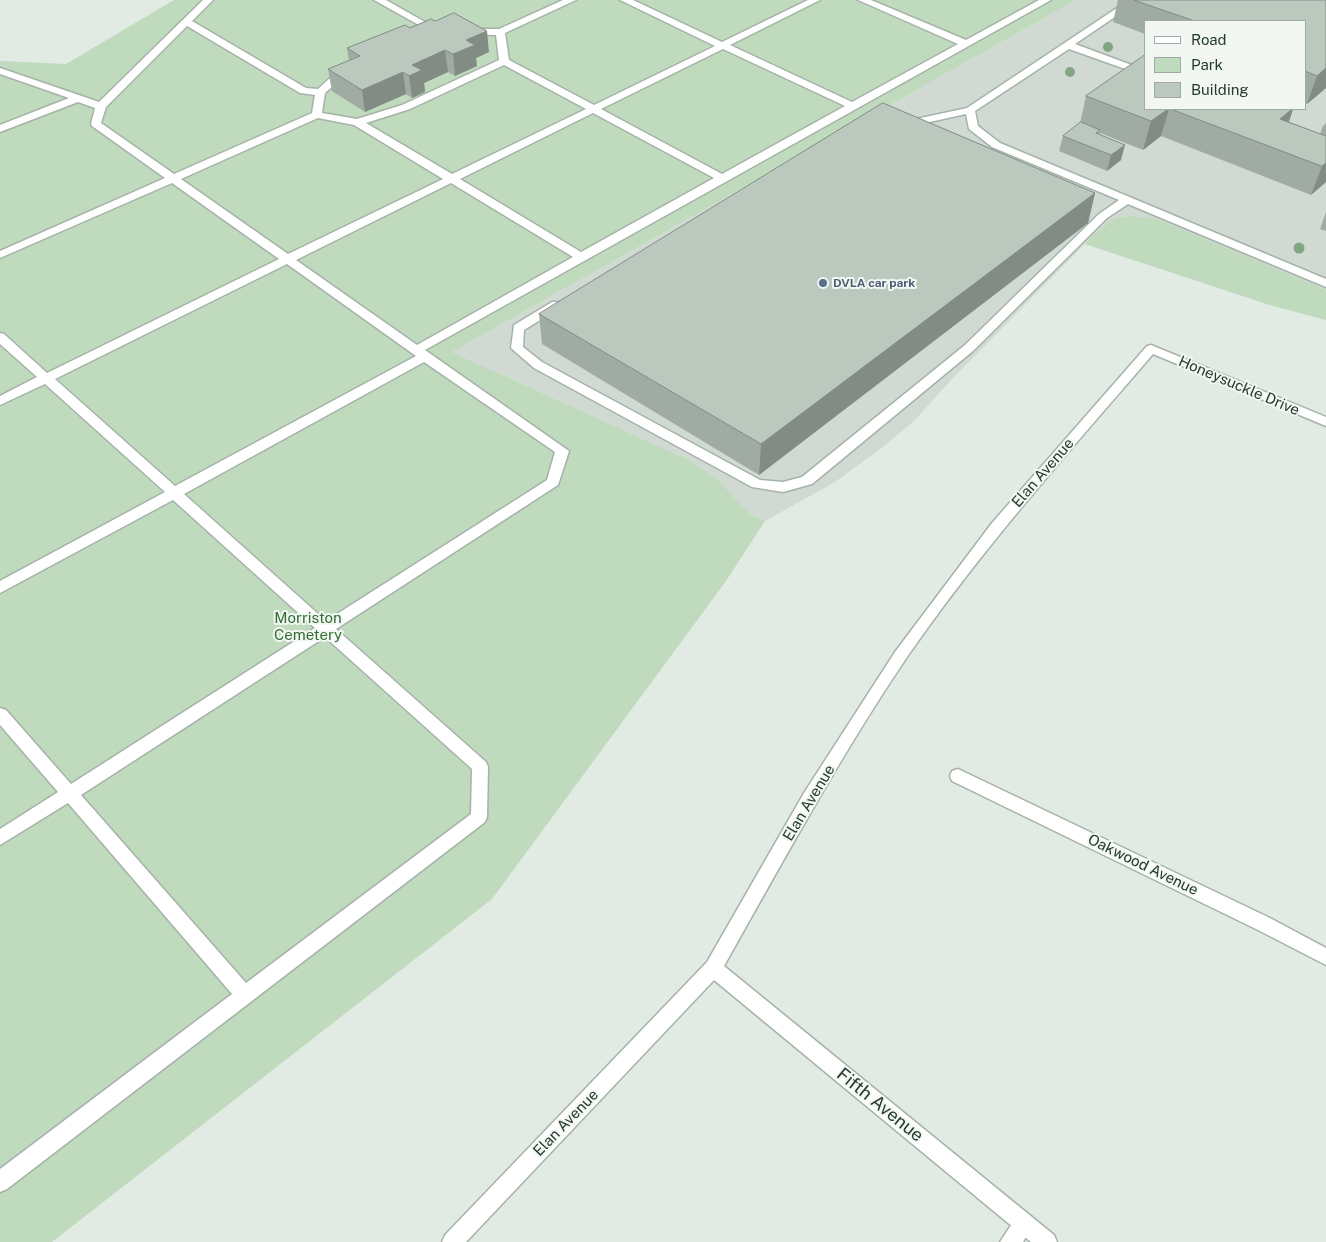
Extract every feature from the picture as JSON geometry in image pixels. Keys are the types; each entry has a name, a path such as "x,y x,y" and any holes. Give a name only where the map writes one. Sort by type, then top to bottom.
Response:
{"street":[{"path":"0,838 554,482 562,450 420,353 96,124 101,106 208,0"},
{"path":"379,0 441,32 500,32 571,0"},
{"path":"625,0 852,106"},
{"path":"0,401 815,0"},
{"path":"863,0 966,44"},
{"path":"0,588 420,353 581,257 1046,0"},
{"path":"893,120 916,122 970,110 1135,0"},
{"path":"186,22 304,91 320,92"},
{"path":"500,32 504,61"},
{"path":"1068,45 1144,73"},
{"path":"504,61 722,178"},
{"path":"357,122 406,107 504,61"},
{"path":"318,115 320,92 340,72 358,65"},
{"path":"0,71 101,106"},
{"path":"0,129 78,98"},
{"path":"970,110 972,127 996,145 1326,283"},
{"path":"0,255 318,115 357,122 581,257"},
{"path":"568,298 518,328 517,348 538,364 757,484 783,487 807,481 969,348 1103,216 1127,200"},
{"path":"0,337 480,767 479,818 0,1182"},
{"name":"Honeysuckle Drive","path":"1152,349 1326,422"},
{"name":"Elan Avenue","path":"452,1242 713,968 810,798 900,656 997,526 1152,349"},
{"path":"0,714 245,996"},
{"name":"Oakwood Avenue","path":"958,776 1255,919 1326,957"},
{"name":"Fifth Avenue","path":"713,968 1047,1242"},
{"path":"1010,1242 1024,1223"}],"shaded area":[{"path":"1076,0 1326,0 1326,320 1270,305 1085,244 952,379 914,421 883,447 835,482 765,521 751,515 715,477 689,460 452,352"}],"green space":[{"name":"Morriston Cemetery","path":"174,0 1076,0 452,352 689,460 715,477 751,515 765,521 726,581 492,899 52,1242 0,1242 0,61 66,64"},
{"path":"1132,216 1157,219 1326,290 1326,320 1270,305 1085,244 1094,234 1116,218"}],"building":[{"path":"1134,0 1326,0 1326,68 1317,76 1306,71 1306,20 1192,20"},
{"path":"454,13 487,31 466,40 475,45 453,54 445,50 412,65 422,70 409,76 403,72 362,90 328,69 360,56 347,48 405,25 410,28 431,19 435,21"},
{"path":"1144,56 1144,110 1167,110 1151,121 1086,96"},
{"name":"DVLA car park","path":"883,103 1095,193 761,444 539,314"},
{"path":"1174,110 1291,110 1280,119 1326,136 1326,163 1322,166"},
{"path":"1081,122 1100,130 1096,133 1125,145 1111,155 1063,136"}],"place":[{"name":"DVLA car park","path":"823,283"}]}
